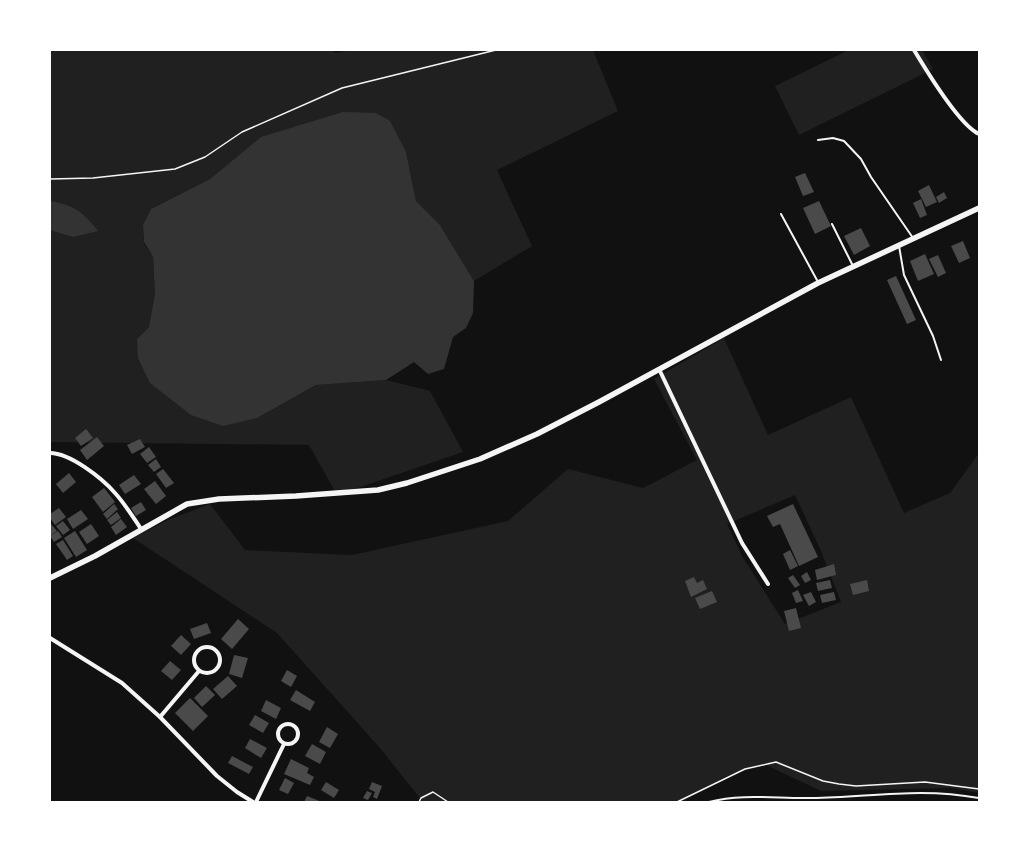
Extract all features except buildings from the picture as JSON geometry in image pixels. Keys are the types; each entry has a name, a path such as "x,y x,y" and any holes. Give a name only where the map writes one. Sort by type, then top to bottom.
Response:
{"main road":[{"path":"50,578 95,556 187,504 219,499 296,496 378,490 406,483 480,459 537,434 818,283 979,208"}],"street":[{"path":"914,50 957,113 974,131 979,134"},
{"path":"659,369 742,543 768,584"},
{"path":"50,453 58,453 88,470 116,493 141,529"},
{"path":"50,638 122,683 160,717 217,776 253,802"},
{"path":"202,648 211,648 218,653 220,662 217,670 208,674 200,671 194,664 195,655 202,648"},
{"path":"160,717 200,671"},
{"path":"283,724 293,724 298,728 299,735 296,741 290,744 284,744 278,736 278,729 283,724"},
{"path":"256,802 284,744"}],"lane":[{"path":"818,140 833,138 844,141 861,159 871,177 913,239"},
{"path":"781,214 818,283"},
{"path":"832,224 853,266"},
{"path":"899,246 904,276 933,336 941,360"},
{"path":"709,802 734,797 812,798 914,791 939,792 979,798"}],"path":[{"path":"50,179 93,178 176,169 206,157 242,132 342,88 496,50"},
{"path":"677,802 744,770 776,762 822,780 839,784 856,786 925,782 979,790"},
{"path":"419,802 421,798 433,792 448,802"}],"shaded area":[{"path":"50,50 333,50 335,53 352,50 593,50 618,111 497,170 532,246 474,281 440,225 416,201 406,152 261,137 210,179 151,209 143,225 144,244 153,257 155,293 149,327 137,339 257,418 316,385 386,380 430,391 463,452 337,495 309,445 50,442"},
{"path":"849,50 922,50 933,69 799,135 775,86"},
{"path":"343,112 376,113 390,121 406,152 416,201 440,225 474,281 473,313 466,328 453,337 444,369 428,374 414,362 386,380 316,385 257,418 223,426 191,415 150,383 138,358 137,339 149,327 155,293 153,257 144,242 143,225 151,209 210,179 261,137"},
{"path":"50,201 72,207 77,210 88,219 98,231 73,237 50,230"},
{"path":"724,338 768,435 851,397 904,513 950,493 979,453 979,793 951,788 821,791 766,765 729,775 677,802 423,802 380,748 277,633 133,538 168,520 210,504 245,550 352,555 508,521 568,469 643,488 697,460 654,379","holes":["795,495 821,551 841,602 785,624 742,556 727,524"]}]}
